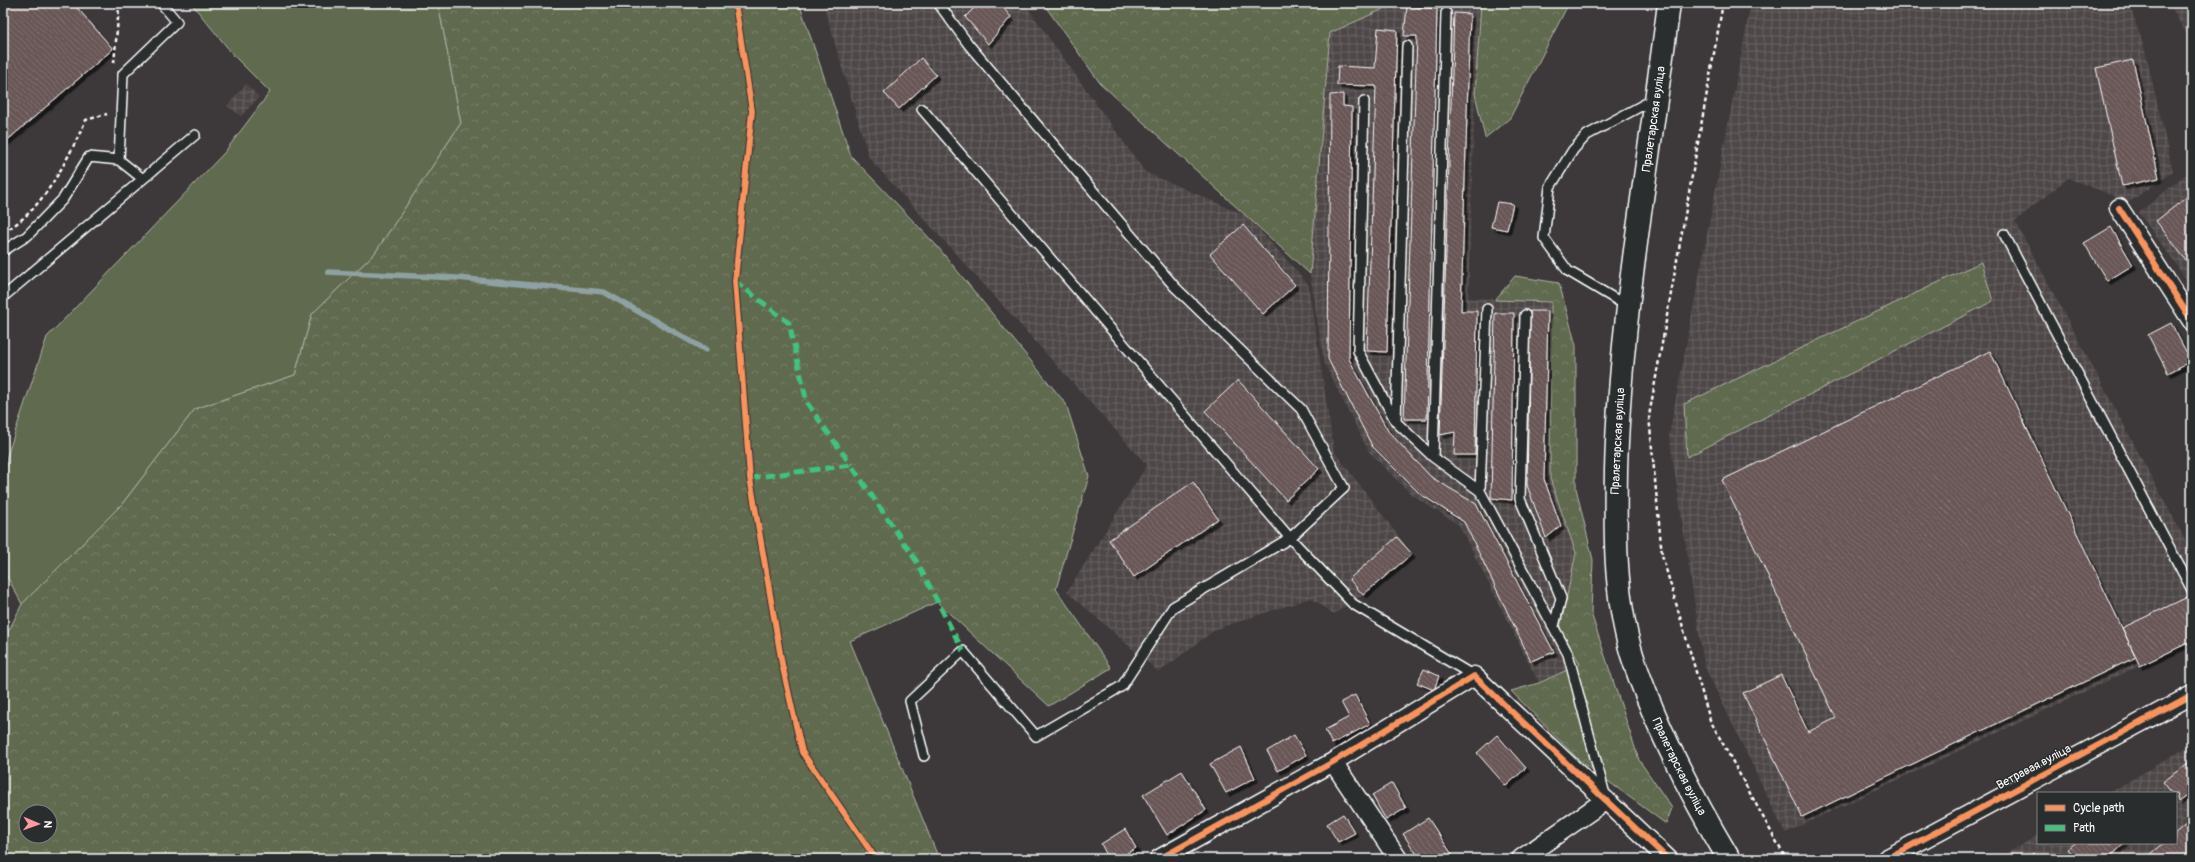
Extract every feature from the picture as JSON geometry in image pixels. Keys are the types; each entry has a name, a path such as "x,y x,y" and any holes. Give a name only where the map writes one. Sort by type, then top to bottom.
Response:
{"main road":[{"name":"Пралетарская вуліца","path":"1669,3 1628,307 1618,420 1615,511 1619,593 1632,654 1659,724 1708,824 1728,859"}],"street":[{"path":"2119,208 2192,321"},
{"path":"1159,859 1334,762 1474,676 1606,800 1661,855"},
{"name":"Ветравая вуліца","path":"1886,859 2192,695"},
{"path":"1334,762 1398,859"},
{"path":"1521,859 1606,800"}],"lane":[{"path":"119,160 123,74 177,22 161,3"},
{"path":"924,756 910,701 963,651 1036,736 1122,686 1174,607 1290,538 1344,488 1301,409 1175,287 969,45 938,3"},
{"path":"1433,457 1446,13"},
{"path":"1396,422 1407,46"},
{"path":"1628,307 1568,272 1544,238 1550,187 1573,150 1587,135 1657,97"},
{"path":"1364,101 1358,351 1396,422 1433,457 1480,491 1568,654 1606,800"},
{"path":"922,108 1290,538 1353,604 1474,676"},
{"path":"3,297 195,135"},
{"path":"3,251 27,236 63,199 89,157 119,160 143,179"},
{"path":"2004,234 2192,590"},
{"path":"1480,491 1488,310"},
{"path":"1525,315 1520,499 1561,598 1554,626"}],"path":[{"path":"113,68 119,7 117,3"},
{"path":"1723,3 1650,416 1662,555 1710,720 1786,859"},
{"path":"3,232 10,228 36,205 57,176 86,120 110,113"}],"shaded area":[{"path":"823,3 1024,3 1145,172 1247,216 1308,284 1334,451 1412,554 1363,595 1334,614 1311,598 1216,629 1159,672 1067,592 1147,465 869,158"},
{"path":"1397,3 1481,3 1475,94 1468,298 1551,302 1550,479 1576,553 1560,628 1580,664 1539,683 1459,525 1412,495 1369,452 1324,363 1310,274 1330,33"},
{"path":"1751,3 2129,3 2145,50 2173,172 2129,202 2068,178 2015,221 2192,553 2192,641 1785,833 1704,665 1669,435"},
{"path":"2169,3 2192,3 2192,44"},
{"path":"246,84 259,97 241,116 227,106"},
{"path":"2192,169 2192,287 2139,213"},
{"path":"2192,744 2192,859 1998,859 2037,836 2037,844 2177,844 2177,792 2111,792"}],"green space":[{"path":"191,3 438,3 461,123 375,253 312,314 295,375 195,409 122,504 22,604 3,569 3,481 7,456 47,337 224,153 270,92 235,57"},
{"path":"438,3 799,3 851,156 937,246 1066,404 1089,476 1056,589 1111,668 1049,706 937,602 850,641 939,859 3,859 3,732 5,729 3,642 22,604 122,504 195,409 295,375 312,314 375,253 461,123"},
{"path":"1043,3 1397,3 1330,33 1310,274 1100,83"},
{"path":"1481,3 1569,3 1510,118 1485,138 1475,94"},
{"path":"1981,262 1993,301 1687,457 1684,404"},
{"path":"1515,276 1559,283 1576,346 1576,488 1593,560 1591,613 1639,760 1672,808 1666,824 1578,759 1511,691 1539,683 1580,664 1560,628 1576,553 1550,479 1551,302 1495,300"}],"building":[{"path":"3,3 73,3 113,49 3,144"},
{"path":"979,3 999,3 1011,17 988,44 965,17"},
{"path":"1407,6 1437,9 1427,419 1404,419 1417,36 1404,36"},
{"path":"1454,13 1470,14 1461,311 1477,311 1475,455 1454,455 1455,432 1440,435"},
{"path":"1378,28 1397,30 1387,352 1367,351 1376,86 1337,85 1338,66 1375,68"},
{"path":"921,58 936,75 899,109 884,93"},
{"path":"2133,60 2159,178 2122,186 2096,68"},
{"path":"1343,94 1343,106 1352,107 1349,359 1388,431 1431,477 1476,504 1554,652 1531,661 1464,522 1420,494 1372,446 1328,359 1330,95"},
{"path":"2192,193 2192,268 2156,221"},
{"path":"1497,202 1513,204 1507,230 1491,227"},
{"path":"1243,225 1295,285 1263,314 1210,254"},
{"path":"2111,227 2133,265 2107,281 2084,243"},
{"path":"1530,311 1548,311 1544,479 1561,526 1546,538 1527,485"},
{"path":"1495,313 1514,313 1512,500 1491,498"},
{"path":"2171,323 2191,361 2168,373 2148,335"},
{"path":"1990,351 2136,657 1802,817 1743,693 1781,675 1808,732 1836,718 1722,480"},
{"path":"1238,380 1319,469 1286,500 1205,411"},
{"path":"1193,482 1218,519 1134,577 1109,540"},
{"path":"1397,537 1412,554 1363,595 1349,579"},
{"path":"2192,595 2192,641 2140,666 2122,628"},
{"path":"1424,669 1439,676 1434,690 1417,683"},
{"path":"1355,695 1370,724 1332,744 1325,730 1349,717 1341,702"},
{"path":"1294,735 1306,755 1278,771 1267,751"},
{"path":"1497,735 1526,768 1506,786 1477,753"},
{"path":"1241,747 1255,778 1226,793 1210,764"},
{"path":"2192,760 2192,792 2178,802 2177,792 2171,792 2163,782"},
{"path":"1182,771 1206,810 1167,835 1143,795"},
{"path":"1392,783 1406,808 1386,820 1372,795"},
{"path":"1343,814 1355,833 1338,842 1327,824"},
{"path":"1428,818 1455,859 1420,859 1403,834"},
{"path":"2192,820 2192,859 2145,859 2163,844 2177,844 2177,832"},
{"path":"1125,829 1136,848 1117,859 1109,859 1101,844"},
{"path":"2074,844 2124,844 2108,859 2077,859 2068,849"},
{"path":"2033,853 2038,859 2026,859"}],"waterway":[{"path":"328,272 457,278 604,292 706,350"}],"marked path":[{"path":"735,281 789,323 807,403 851,465"},
{"path":"750,478 851,465 917,562 963,651"}],"cycle path":[{"path":"735,3 752,111 735,281 750,478 782,664 802,752 876,859"},
{"path":"2119,208 2192,321"},
{"path":"1159,859 1333,762 1474,676 1668,859"},
{"path":"1886,859 2192,695"}]}
